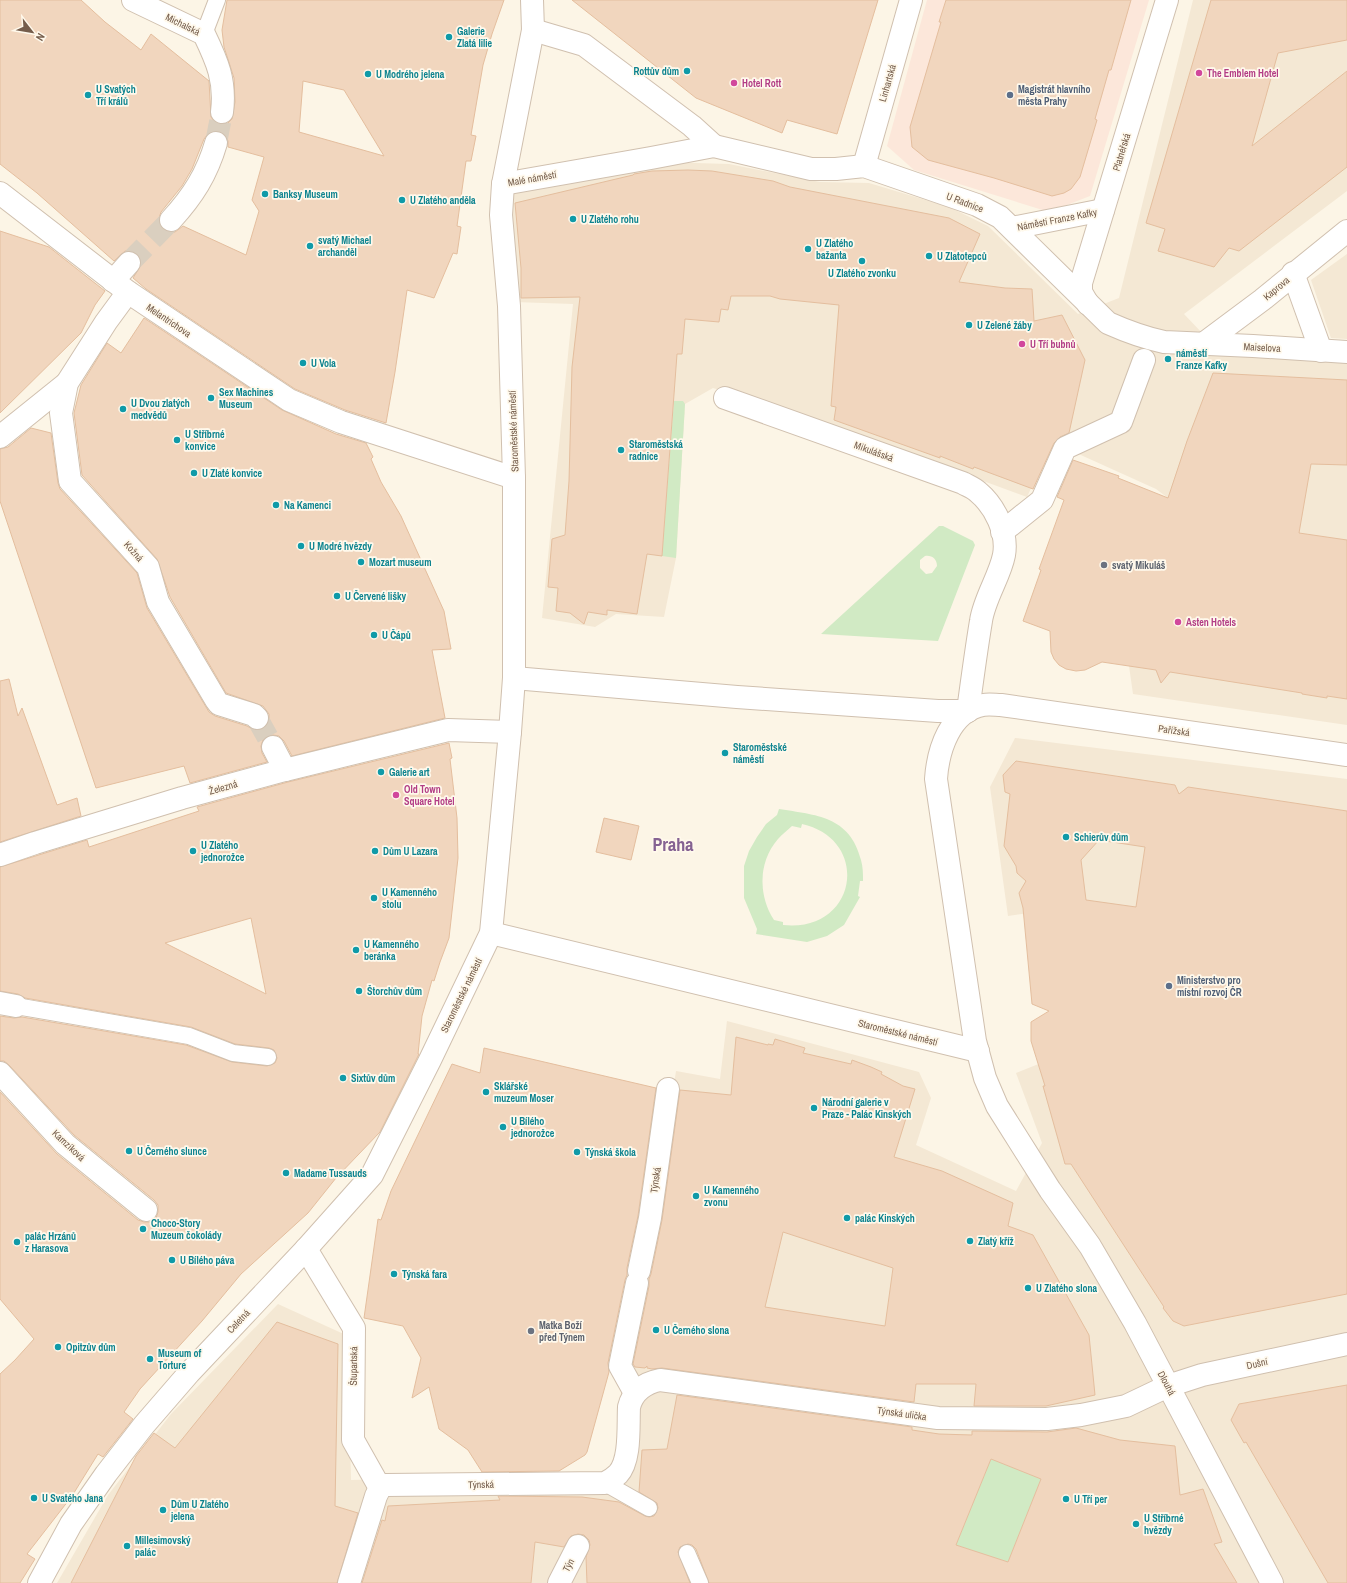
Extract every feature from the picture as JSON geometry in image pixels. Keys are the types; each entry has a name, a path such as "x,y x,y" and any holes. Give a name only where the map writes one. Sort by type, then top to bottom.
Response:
{"street":[{"name":"Michalská","path":"133,0 204,34 220,71 224,98 222,112"},
{"name":"Malé náměstí","path":"532,0 533,30 503,184 714,146 811,168"},
{"name":"Linhartská","path":"864,166 911,0"},
{"name":"Platnéřská","path":"1088,304 1082,292 1081,283 1167,0"},
{"name":"Malé náměstí","path":"533,30 584,46 679,117 714,146"},
{"path":"171,220 195,192 212,157 216,143"},
{"name":"U Radnice","path":"811,168 836,169 864,166 977,205 1000,217 1088,304"},
{"name":"Staroměstské náměstí","path":"432,1057 491,933 510,732 514,678 514,478 509,306 501,215 503,184"},
{"name":"Melantrichova","path":"0,193 121,286 289,400 351,426 514,478"},
{"name":"Náměstí Franze Kafky","path":"1012,228 1103,210"},
{"name":"Kaprova","path":"1203,344 1262,300 1293,273 1347,231"},
{"path":"121,286 129,263"},
{"path":"1293,273 1321,351"},
{"name":"Kožná","path":"0,437 67,383 106,322 121,286"},
{"path":"1088,304 1108,323 1122,329 1164,342 1203,344"},
{"name":"Maiselova","path":"1203,344 1347,352"},
{"path":"978,1051 974,1034 936,779 938,763 943,745 958,719 968,711 981,621 1004,555 1004,540 1002,532 1042,500 1065,448 1121,422 1144,360"},
{"name":"Kožná","path":"67,383 61,413 70,481 148,567 158,602 219,704 254,715 257,718"},
{"name":"Mikulášská","path":"725,398 963,483 978,492 986,500 998,520 1002,532"},
{"path":"514,678 745,697 938,711 968,711"},
{"name":"Pařížská","path":"968,711 982,705 1002,705 1347,755"},
{"name":"Železná","path":"0,855 175,801 285,770 448,730 510,732"},
{"path":"273,747 285,770"},
{"name":"Staroměstské náměstí","path":"491,933 978,1051"},
{"name":"Dlouhá","path":"978,1051 985,1078 997,1106 1050,1190 1090,1246 1135,1323 1272,1583"},
{"name":"Celetná","path":"39,1583 71,1524 106,1474 144,1425 189,1373 306,1249 372,1175 432,1057"},
{"name":"Kamzíková","path":"0,1073 66,1144 146,1210"},
{"name":"Týnská","path":"635,1393 620,1366 650,1212 668,1089"},
{"name":"Štupartská","path":"306,1249 354,1328 352,1440 380,1488"},
{"name":"Dušní","path":"1168,1386 1202,1375 1347,1344"},
{"name":"Týnská ulička","path":"635,1393 651,1381 660,1380 938,1418 1047,1418 1081,1415 1126,1406 1168,1386"},
{"path":"605,1483 619,1474 624,1465 627,1454 629,1407 635,1393"},
{"name":"Týnská","path":"380,1488 386,1485 605,1483"},
{"path":"349,1583 380,1488"},
{"name":"Týn","path":"558,1583 578,1546"}],"lane":[{"path":"204,34 217,0"},
{"path":"8,1005 190,1036 233,1053 268,1058"},
{"path":"605,1483 649,1508"},
{"path":"687,1553 700,1583"}],"shaded area":[{"name":"Magistrát hlavního města Prahy","path":"927,0 1149,0 1090,196 1049,212 914,170 887,146"},
{"path":"1193,0 1347,0 1347,191 1184,314 1223,355 1347,361 1347,725 1133,694 1129,666 1168,498 1156,489 1052,442 1027,497 820,421 713,388 685,404 676,558 664,617 616,614 595,627 542,618 573,304 514,302 507,194 661,162 729,164 820,182 869,183 949,207 988,226 1078,314 1119,298"},
{"path":"1347,254 1347,339 1331,338 1311,280"},
{"path":"1015,738 1347,779 1347,994 1022,914 1008,916 990,787"},
{"path":"727,1021 919,1072 931,1098 916,1145 1016,1191 1042,1143 1016,1073 1041,1063 1347,1053 1347,1583 57,1583 108,1495 171,1414 278,1304 348,1336 351,1480 610,1474 620,1457 623,1412 620,1383 651,1231 676,1071 720,1079"}],"green space":[{"path":"674,401 683,401 685,404 676,558 662,556"},
{"path":"939,526 943,526 973,541 975,545 938,641 821,634","holes":["925,556 935,559 937,566 932,573 926,574 920,568 920,560"]},
{"path":"779,809 806,813 830,820 849,834 856,845 863,870 863,881 860,881 858,896 860,897 844,925 827,936 807,942 756,934 757,929 744,898 744,866 749,851 757,837 766,824 777,815","holes":["802,824 824,833 839,848 846,865 846,884 840,901 827,915 808,924 783,925 783,922 774,920 765,900 763,889 762,879 764,868 771,848 781,835 792,826 801,828"]},
{"path":"994,1451 997,1461 1041,1479 1008,1562 956,1545"}],"building":[{"path":"0,0 81,0 105,22 141,50 151,34 209,81 211,117 215,122 221,124 228,123 232,119 235,102 234,78 224,47 222,30 227,0 504,0 483,65 471,135 476,136 471,161 466,161 457,226 461,227 457,254 453,253 434,298 407,290 386,423 345,410 295,389 146,289 133,278 141,265 141,259 137,253 125,251 114,261 37,193 0,164","holes":["303,81 344,90 384,156 299,132","214,131 220,131 225,135 228,141 228,147 264,157 252,200 259,211 246,255 183,226 175,232 169,232 162,229 159,224 161,212 182,186 192,169 204,139 208,134"]},
{"path":"572,0 878,0 837,134 787,120 782,133 696,98"},
{"name":"Magistrát hlavního města Prahy","path":"946,0 1131,0 1111,70 1109,70 1095,119 1097,120 1080,177 1071,189 1064,193 1052,196 928,160 912,147 910,127"},
{"path":"1211,0 1347,0 1347,40 1278,53 1252,146 1347,71 1347,167 1239,251 1229,248 1214,267 1158,251 1165,229 1146,223"},
{"path":"652,171 712,171 773,181 790,187 949,218 980,234 959,282 1005,288 1032,289 1034,321 1062,315 1085,360 1069,433 1060,437 1054,443 1033,489 974,467 973,469 940,456 940,458 834,420 836,407 831,406 839,305 780,299 770,296 731,296 728,310 721,309 719,322 685,319 682,354 677,354 662,556 647,554 637,614 607,610 607,615 588,612 584,624 570,613 556,611 558,588 548,587 552,539 565,535 569,481 572,367 580,297 521,298 521,268 515,203 634,174"},
{"path":"0,231 49,247 105,291 95,305 81,333 0,413"},
{"path":"144,318 282,410 336,434 366,443 373,457 371,459 381,482 401,516 444,611 451,649 432,650 445,718 292,756 284,741 279,736 268,736 263,740 261,746 262,753 267,762 190,783 184,766 96,788 0,501 0,449 8,447 31,428 51,433 60,489 137,573 147,608 209,712 215,716 247,726 254,730 260,730 266,727 269,721 269,714 263,706 226,693 170,597 157,559 82,475 74,413 81,385 107,343 121,353"},
{"path":"1213,373 1347,380 1347,465 1311,464 1299,533 1347,540 1347,699 1327,696 1327,698 1170,672 1161,683 1156,670 1102,662 1085,670 1076,671 1066,669 1059,665 1051,652 1050,631 1023,621 1041,570 1039,569 1064,500 1057,497 1073,460 1119,476 1118,478 1168,498 1187,441"},
{"path":"9,679 18,716 22,708 57,805 77,798 81,816 0,842 0,681"},
{"path":"449,743 452,758 450,759 457,818 458,858 449,938 434,981 432,980 422,1016 419,1054 380,1132 336,1178 308,1213 241,1274 202,1321 140,1389 124,1412 133,1419 103,1457 98,1454 72,1496 27,1554 35,1559 20,1583 0,1583 0,1374 34,1339 0,1299 0,1092 57,1154 138,1220 151,1222 156,1218 158,1205 154,1200 74,1135 9,1065 4,1061 0,1061 0,1016 14,1018 22,1017 186,1045 232,1062 267,1066 275,1063 277,1058 274,1050 269,1048 235,1044 191,1027 25,998 18,994 0,991 0,867 87,840 89,847 199,811 197,807 288,782","holes":["251,918 266,994 165,943"]},
{"path":"1016,761 1175,785 1179,794 1188,787 1347,811 1347,1294 1184,1326 1173,1321 1163,1308 1164,1307 1071,1164 1065,1164 1043,1086 1045,1086 1031,1041 1031,1022 1049,1011 1032,1004 1023,908 1019,893 1026,881 1017,873 1016,866 1004,846 1010,794 1005,792 1003,775","holes":["1099,840 1145,847 1136,907 1086,900 1081,860"]},
{"path":"604,818 639,826 631,860 596,852"},
{"path":"736,1037 768,1045 773,1045 775,1039 805,1048 803,1053 851,1064 852,1060 882,1072 881,1074 903,1086 915,1089 894,1157 942,1171 1013,1203 1008,1226 1033,1235 1089,1335 1095,1395 1046,1406 974,1406 976,1384 916,1384 914,1402 662,1368 652,1369 647,1368 647,1366 645,1368 635,1367 633,1364 662,1220 680,1090 731,1095","holes":["783,1232 893,1268 885,1326 765,1307"]},
{"path":"484,1048 656,1088 638,1216 608,1363 609,1372 587,1452 585,1455 559,1471 482,1472 468,1450 439,1429 429,1387 412,1398 421,1358 403,1326 364,1318 378,1219 381,1220 391,1191 452,1064 480,1073"},
{"path":"277,1322 338,1344 335,1506 358,1513 337,1583 71,1583 136,1456 154,1433 175,1448"},
{"path":"1347,1385 1347,1583 1328,1583 1246,1442 1244,1443 1231,1420 1239,1404"},
{"path":"677,1395 912,1427 912,1430 939,1434 972,1435 972,1431 1047,1432 1076,1428 1120,1440 1175,1446 1180,1495 1203,1489 1222,1542 1214,1544 1237,1583 709,1583 696,1549 692,1545 688,1544 680,1547 678,1552 690,1583 587,1583 586,1557 590,1545 589,1540 584,1535 578,1534 571,1536 564,1547 535,1542 531,1583 362,1583 382,1520 385,1521 388,1506 500,1500 498,1496 582,1497 619,1502 645,1516 654,1516 658,1508 657,1503 639,1492 642,1450 667,1449","holes":["991,1459 1041,1479 1008,1562 956,1545"]}],"tunnel":[{"path":"216,143 222,112"},
{"path":"129,263 171,220"},
{"path":"257,718 273,747"}],"place":[{"name":"Galerie Zlatá lilie","path":"449,37"},
{"name":"Rottův dům","path":"687,71"},
{"name":"The Emblem Hotel","path":"1199,73"},
{"name":"U Modrého jelena","path":"368,74"},
{"name":"Hotel Rott","path":"734,83"},
{"name":"U Svatých Tří králů","path":"88,95"},
{"name":"Magistrát hlavního města Prahy","path":"1010,95"},
{"name":"Banksy Museum","path":"265,194"},
{"name":"U Zlatého anděla","path":"402,200"},
{"name":"U Zlatého rohu","path":"573,219"},
{"name":"svatý Michael archanděl","path":"310,246"},
{"name":"U Zlatého bažanta","path":"808,249"},
{"name":"U Zlatotepců","path":"929,256"},
{"name":"U Zlatého zvonku","path":"862,261"},
{"name":"U Zelené žáby","path":"969,325"},
{"name":"U Tří bubnů","path":"1022,344"},
{"name":"náměstí Franze Kafky","path":"1168,359"},
{"name":"U Vola","path":"303,363"},
{"name":"Sex Machines Museum","path":"211,398"},
{"name":"U Dvou zlatých medvědů","path":"123,409"},
{"name":"U Stříbrné konvice","path":"177,440"},
{"name":"Staroměstská radnice","path":"621,450"},
{"name":"U Zlaté konvice","path":"194,473"},
{"name":"Na Kamenci","path":"276,505"},
{"name":"U Modré hvězdy","path":"301,546"},
{"name":"Mozart museum","path":"361,562"},
{"name":"svatý Mikuláš","path":"1104,565"},
{"name":"U Červené lišky","path":"337,596"},
{"name":"Asten Hotels","path":"1178,622"},
{"name":"U Čápů","path":"374,635"},
{"name":"Staroměstské náměstí","path":"725,753"},
{"name":"Galerie art","path":"381,772"},
{"name":"Old Town Square Hotel","path":"396,795"},
{"name":"Schierův dům","path":"1066,837"},
{"name":"U Zlatého jednorožce","path":"193,851"},
{"name":"Dům U Lazara","path":"375,851"},
{"name":"U Kamenného stolu","path":"374,898"},
{"name":"U Kamenného beránka","path":"356,950"},
{"name":"Ministerstvo pro místní rozvoj ČR","path":"1169,986"},
{"name":"Štorchův dům","path":"359,991"},
{"name":"Sixtův dům","path":"343,1078"},
{"name":"Sklářské muzeum Moser","path":"486,1092"},
{"name":"Národní galerie v Praze - Palác Kinských","path":"814,1108"},
{"name":"U Bílého jednorožce","path":"503,1127"},
{"name":"U Černého slunce","path":"129,1151"},
{"name":"Týnská škola","path":"577,1152"},
{"name":"Madame Tussauds","path":"286,1173"},
{"name":"U Kamenného zvonu","path":"696,1196"},
{"name":"palác Kinských","path":"847,1218"},
{"name":"Choco-Story Muzeum čokolády","path":"143,1229"},
{"name":"Zlatý kříž","path":"970,1241"},
{"name":"palác Hrzánů z Harasova","path":"17,1242"},
{"name":"U Bílého páva","path":"172,1260"},
{"name":"Týnská fara","path":"394,1274"},
{"name":"U Zlatého slona","path":"1028,1288"},
{"name":"U Černého slona","path":"656,1330"},
{"name":"Matka Boží před Týnem","path":"531,1331"},
{"name":"Opitzův dům","path":"58,1347"},
{"name":"Museum of Torture","path":"150,1359"},
{"name":"U Svatého Jana","path":"34,1498"},
{"name":"U Tří per","path":"1066,1499"},
{"name":"Dům U Zlatého jelena","path":"163,1510"},
{"name":"U Stříbrné hvězdy","path":"1136,1524"},
{"name":"Millesimovský palác","path":"127,1546"}],"district":[{"name":"Praha","path":"673,845"}]}
